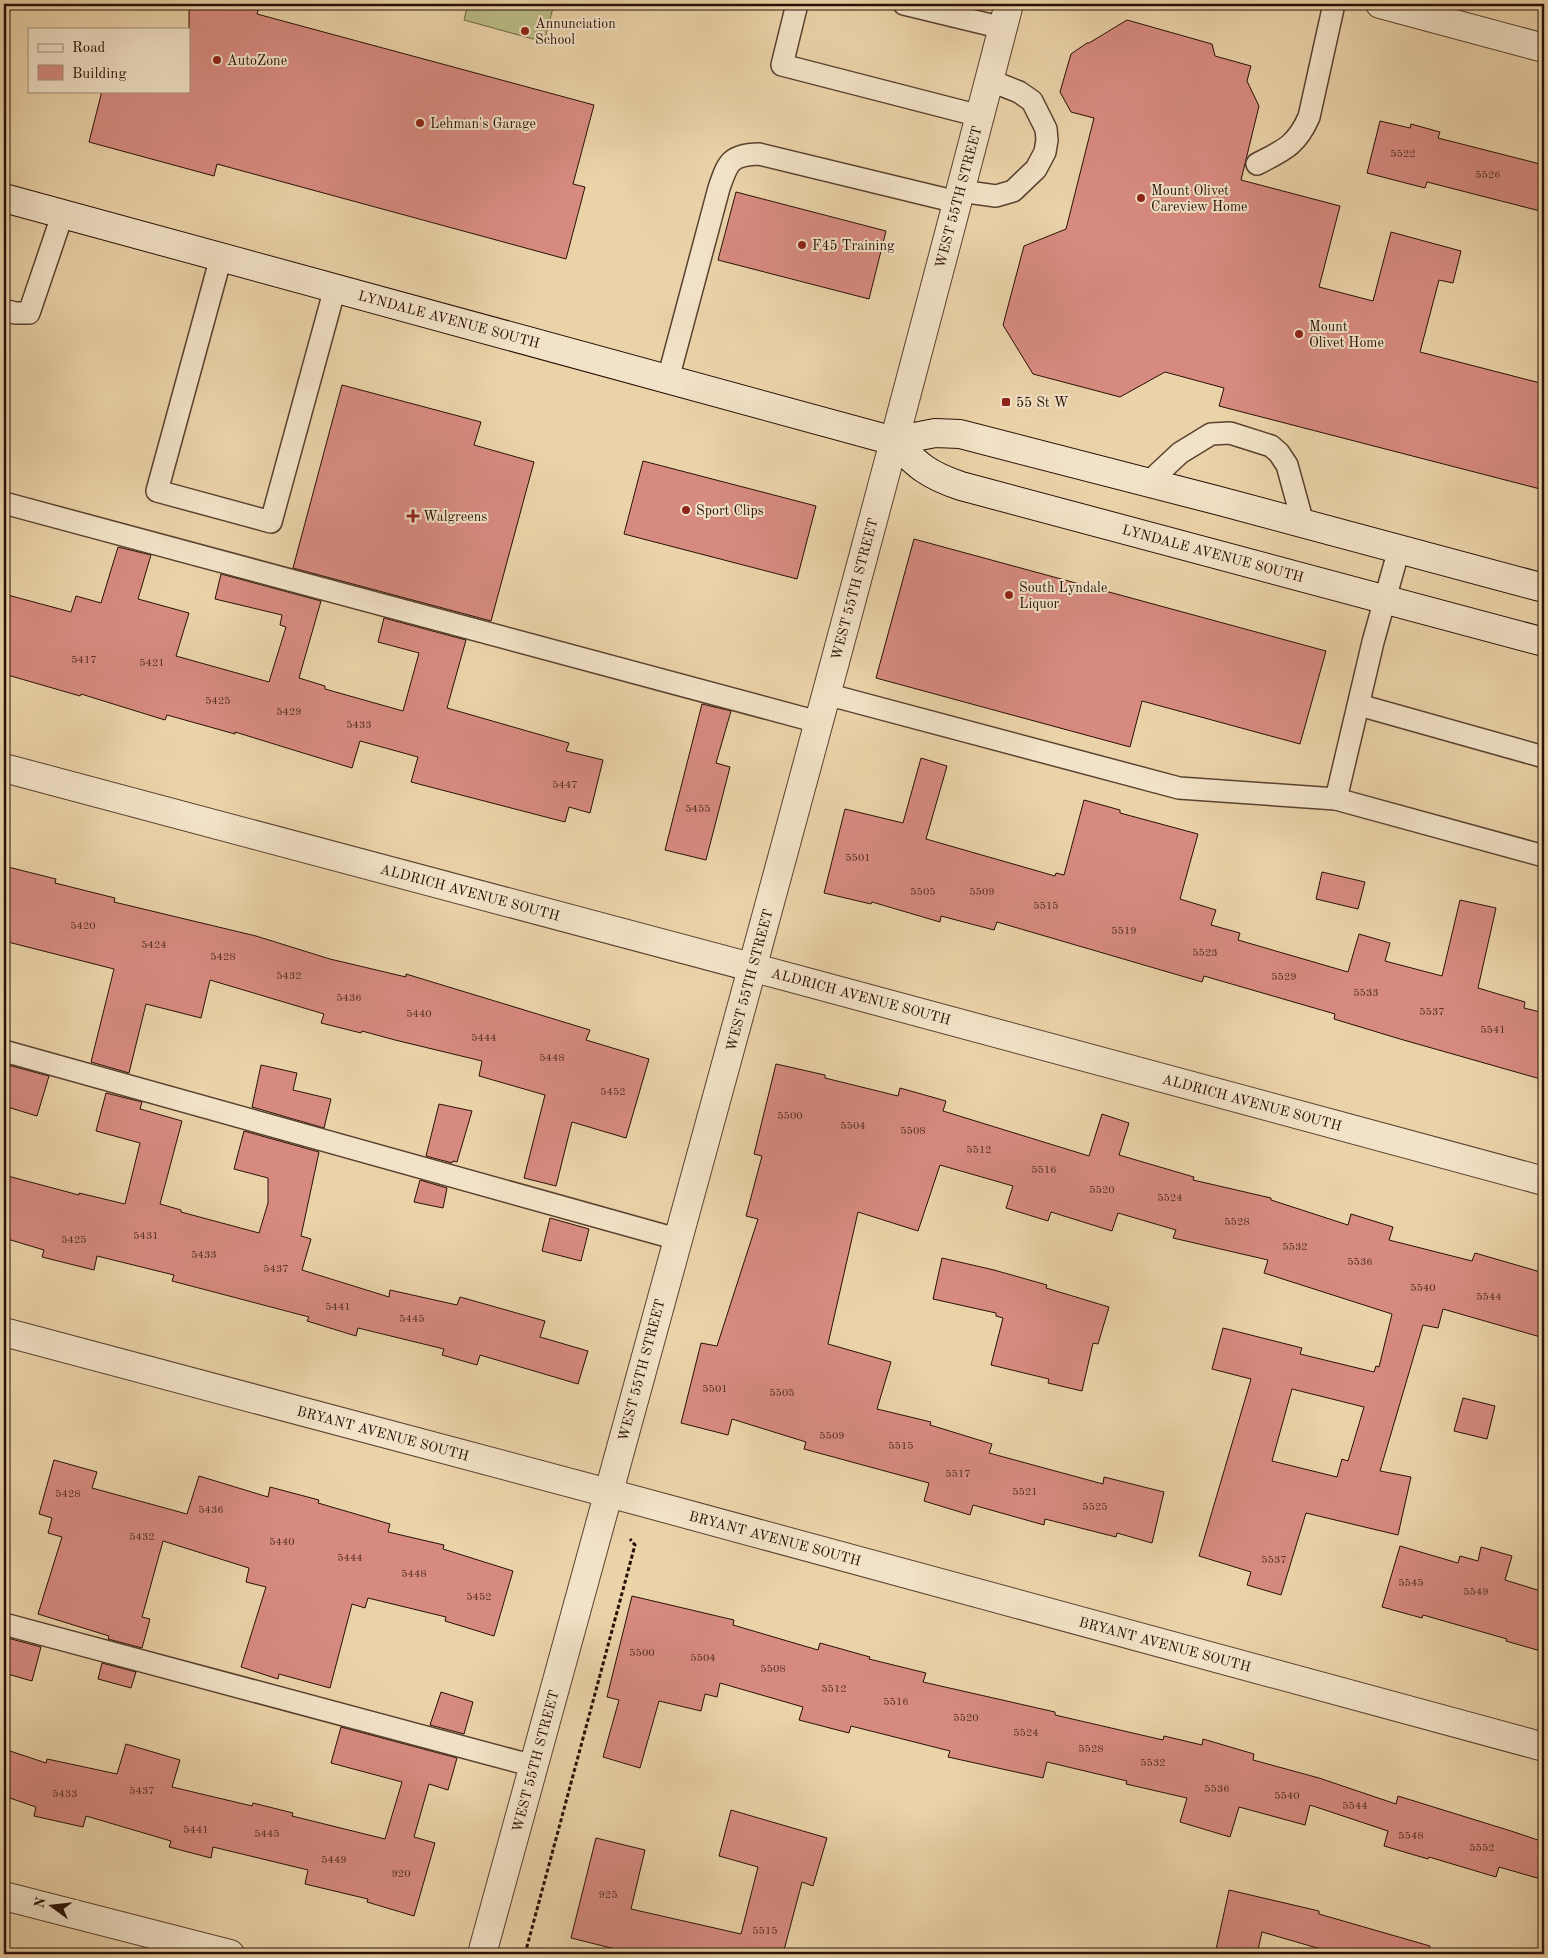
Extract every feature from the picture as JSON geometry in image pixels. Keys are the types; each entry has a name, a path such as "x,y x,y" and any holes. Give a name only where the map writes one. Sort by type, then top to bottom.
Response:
{"street":[{"path":"1380,4 1544,48"},
{"name":"WEST 55TH STREET","path":"482,1954 753,967 1006,16"},
{"name":"LYNDALE AVENUE SOUTH","path":"4,198 894,441 935,433 960,434 1149,482 1544,588"},
{"name":"LYNDALE AVENUE SOUTH","path":"894,441 921,469 953,484 1544,642"},
{"name":"ALDRICH AVENUE SOUTH","path":"4,768 753,967 1544,1182"},
{"name":"BRYANT AVENUE SOUTH","path":"4,1332 608,1492 1544,1747"},
{"path":"4,1896 230,1954"}],"lane":[{"path":"797,4 782,65 980,116"},
{"path":"904,4 1006,16"},
{"path":"1257,164 1290,146 1302,134 1309,117 1334,4"},
{"path":"668,379 719,188 727,166 741,154 759,154 959,197 996,196 1013,191 1036,169 1047,140 1046,129 1032,101 1019,92 989,80"},
{"path":"4,310 15,313 29,313 63,214"},
{"path":"221,257 157,490 271,522 335,288"},
{"path":"1149,482 1180,453 1211,434 1230,433 1271,446 1279,453 1288,465 1302,523"},
{"path":"4,503 818,722"},
{"path":"1336,799 1373,642 1399,549"},
{"path":"826,694 1179,788 1336,799 1544,856"},
{"path":"1359,705 1544,757"},
{"path":"4,1051 677,1239"},
{"path":"4,1624 534,1766"}],"path":[{"path":"525,1954 635,1545 630,1538"}],"green space":[{"name":"Annunciation School","path":"468,4 554,4 544,42 464,20"}],"building":[{"name":"Lehman's Garage","path":"189,4 260,4 257,14 594,105 573,184 585,187 566,259 217,164 214,176 89,142 102,92 190,92"},
{"path":"1127,20 1212,44 1215,56 1251,66 1247,81 1259,106 1241,180 1340,206 1319,287 1373,301 1391,232 1461,251 1453,283 1439,280 1420,352 1544,384 1544,490 1219,406 1224,388 1165,372 1120,397 1033,374 1003,325 1024,246 1066,229 1094,118 1071,112 1060,92 1071,54"},
{"path":"1380,121 1410,128 1411,124 1440,132 1438,138 1544,165 1544,212 1427,182 1425,188 1367,173"},
{"name":"F45 Training","path":"736,192 886,231 869,299 718,260"},
{"name":"Walgreens","path":"342,385 481,422 474,445 534,462 491,621 293,568"},
{"path":"643,461 816,506 797,579 624,534"},
{"name":"South Lyndale Liquor","path":"914,539 1326,651 1300,744 1142,701 1130,747 876,678"},
{"path":"118,547 151,555 138,599 189,613 176,656 269,682 286,627 280,625 282,615 215,599 221,574 321,601 299,678 325,686 325,689 403,711 419,653 378,642 384,618 466,640 447,708 569,743 566,751 603,760 590,813 569,807 565,822 411,782 418,757 360,741 352,768 235,732 235,734 167,715 165,720 81,694 80,696 4,674 4,594 71,612 76,596 101,603"},
{"path":"702,704 731,711 716,763 730,767 706,860 665,850"},
{"path":"921,758 947,766 926,839 1055,876 1056,873 1064,875 1084,800 1120,810 1120,813 1198,834 1180,899 1216,910 1211,925 1240,933 1238,940 1348,972 1359,934 1390,943 1385,961 1442,976 1460,900 1496,908 1478,988 1525,1002 1524,1008 1544,1013 1544,1080 1334,1019 1335,1014 1204,976 1202,982 997,922 994,930 941,916 940,922 872,902 871,904 824,893 845,809 903,823"},
{"path":"4,866 56,879 55,883 115,898 114,902 256,936 330,959 406,977 406,974 590,1030 586,1040 649,1059 626,1138 572,1122 556,1186 524,1178 545,1095 479,1076 482,1061 362,1031 361,1033 321,1023 324,1014 210,980 201,1018 146,1004 129,1073 91,1062 114,969 4,941"},
{"path":"1322,872 1365,882 1358,909 1316,899"},
{"path":"4,1064 49,1076 37,1116 4,1106"},
{"path":"776,1064 825,1075 825,1078 898,1096 900,1088 946,1101 943,1111 1089,1156 1102,1114 1129,1123 1119,1155 1194,1177 1193,1180 1271,1198 1271,1200 1348,1225 1351,1214 1393,1227 1389,1240 1472,1261 1475,1253 1544,1273 1544,1338 1443,1309 1438,1328 1423,1325 1380,1471 1411,1477 1398,1535 1306,1513 1281,1595 1247,1585 1251,1572 1199,1556 1251,1379 1212,1369 1223,1328 1302,1348 1300,1354 1374,1372 1376,1366 1379,1367 1392,1314 1264,1273 1268,1260 1173,1238 1176,1230 1118,1213 1112,1231 1051,1212 1048,1221 1006,1208 1013,1186 940,1165 918,1231 858,1212 828,1344 891,1362 877,1409 931,1422 930,1425 992,1444 989,1453 1103,1484 1104,1477 1164,1492 1152,1543 1117,1533 1116,1537 1045,1519 1044,1525 973,1505 970,1515 924,1501 929,1483 804,1449 806,1442 732,1419 728,1435 681,1423 701,1343 717,1346 758,1219 746,1216 762,1156 754,1154","holes":["1292,1389 1364,1407 1348,1461 1342,1459 1337,1477 1272,1461"]},
{"path":"261,1065 297,1073 293,1090 331,1099 324,1128 252,1107"},
{"path":"106,1093 142,1102 140,1109 182,1121 160,1204 181,1210 181,1212 259,1233 268,1203 268,1178 234,1169 244,1131 319,1152 301,1236 311,1239 302,1270 389,1297 390,1290 457,1305 460,1297 545,1321 540,1337 588,1351 578,1384 480,1355 477,1365 442,1355 444,1349 358,1328 356,1336 307,1321 309,1317 172,1281 174,1275 97,1256 94,1270 42,1257 44,1250 4,1238 4,1175 79,1195 79,1193 125,1204 140,1143 96,1131"},
{"path":"439,1104 472,1111 457,1162 453,1161 452,1163 426,1156"},
{"path":"420,1180 447,1188 443,1208 414,1202"},
{"path":"550,1218 589,1229 581,1261 542,1251"},
{"path":"942,1258 1047,1285 1046,1288 1109,1307 1098,1344 1093,1343 1082,1391 1048,1383 1049,1379 991,1365 1003,1318 996,1316 996,1313 933,1299"},
{"path":"1463,1398 1495,1406 1487,1439 1454,1431"},
{"path":"54,1460 97,1472 92,1488 187,1514 199,1476 268,1497 270,1487 319,1500 318,1503 390,1524 388,1532 444,1545 443,1549 513,1571 494,1636 445,1621 446,1617 368,1598 365,1608 352,1604 330,1688 279,1674 278,1679 241,1667 266,1587 246,1582 249,1568 163,1541 142,1617 150,1619 142,1648 108,1639 109,1636 38,1614 62,1537 48,1533 52,1518 39,1514"},
{"path":"1400,1546 1458,1563 1460,1556 1478,1561 1481,1547 1512,1556 1505,1580 1544,1592 1544,1652 1506,1641 1507,1639 1423,1615 1422,1618 1382,1607"},
{"path":"632,1596 734,1620 733,1625 818,1650 820,1643 870,1657 869,1659 926,1673 923,1682 1055,1712 1055,1715 1163,1740 1164,1736 1202,1745 1203,1739 1254,1754 1253,1760 1319,1778 1396,1804 1398,1796 1511,1831 1544,1842 1544,1880 1499,1867 1496,1877 1384,1846 1388,1831 1310,1805 1305,1825 1239,1807 1230,1837 1180,1822 1187,1798 1126,1784 1127,1781 1047,1762 1043,1778 948,1757 950,1751 851,1726 849,1733 799,1720 803,1707 720,1683 717,1697 705,1694 701,1711 659,1701 640,1768 603,1757 619,1700 607,1697"},
{"path":"4,1637 41,1647 32,1681 4,1673"},
{"path":"102,1663 136,1672 131,1688 98,1679"},
{"path":"441,1692 473,1702 464,1734 430,1725"},
{"path":"341,1727 457,1758 448,1790 429,1784 414,1837 435,1843 414,1916 367,1902 368,1899 305,1884 308,1870 213,1847 211,1858 169,1847 171,1841 86,1816 83,1827 34,1816 36,1807 4,1796 4,1749 46,1763 47,1759 117,1774 126,1744 180,1760 172,1787 252,1806 253,1803 293,1813 292,1816 385,1839 402,1782 331,1763"},
{"path":"731,1810 827,1838 813,1886 802,1882 783,1954 635,1954 571,1938 596,1838 645,1850 631,1909 741,1934 758,1867 719,1856"},
{"path":"1229,1890 1319,1911 1319,1914 1430,1946 1429,1954 1338,1954 1262,1932 1257,1954 1215,1954"}],"place":[{"name":"Annunciation School","path":"525,31"},
{"name":"AutoZone","path":"217,60"},
{"name":"Lehman's Garage","path":"420,123"},
{"name":"Mount Olivet Careview Home","path":"1141,198"},
{"name":"F45 Training","path":"802,245"},
{"name":"Mount Olivet Home","path":"1299,334"},
{"name":"55 St W","path":"1006,402"},
{"name":"Sport Clips","path":"686,510"},
{"name":"Walgreens","path":"413,516"},
{"name":"South Lyndale Liquor","path":"1009,595"}]}
